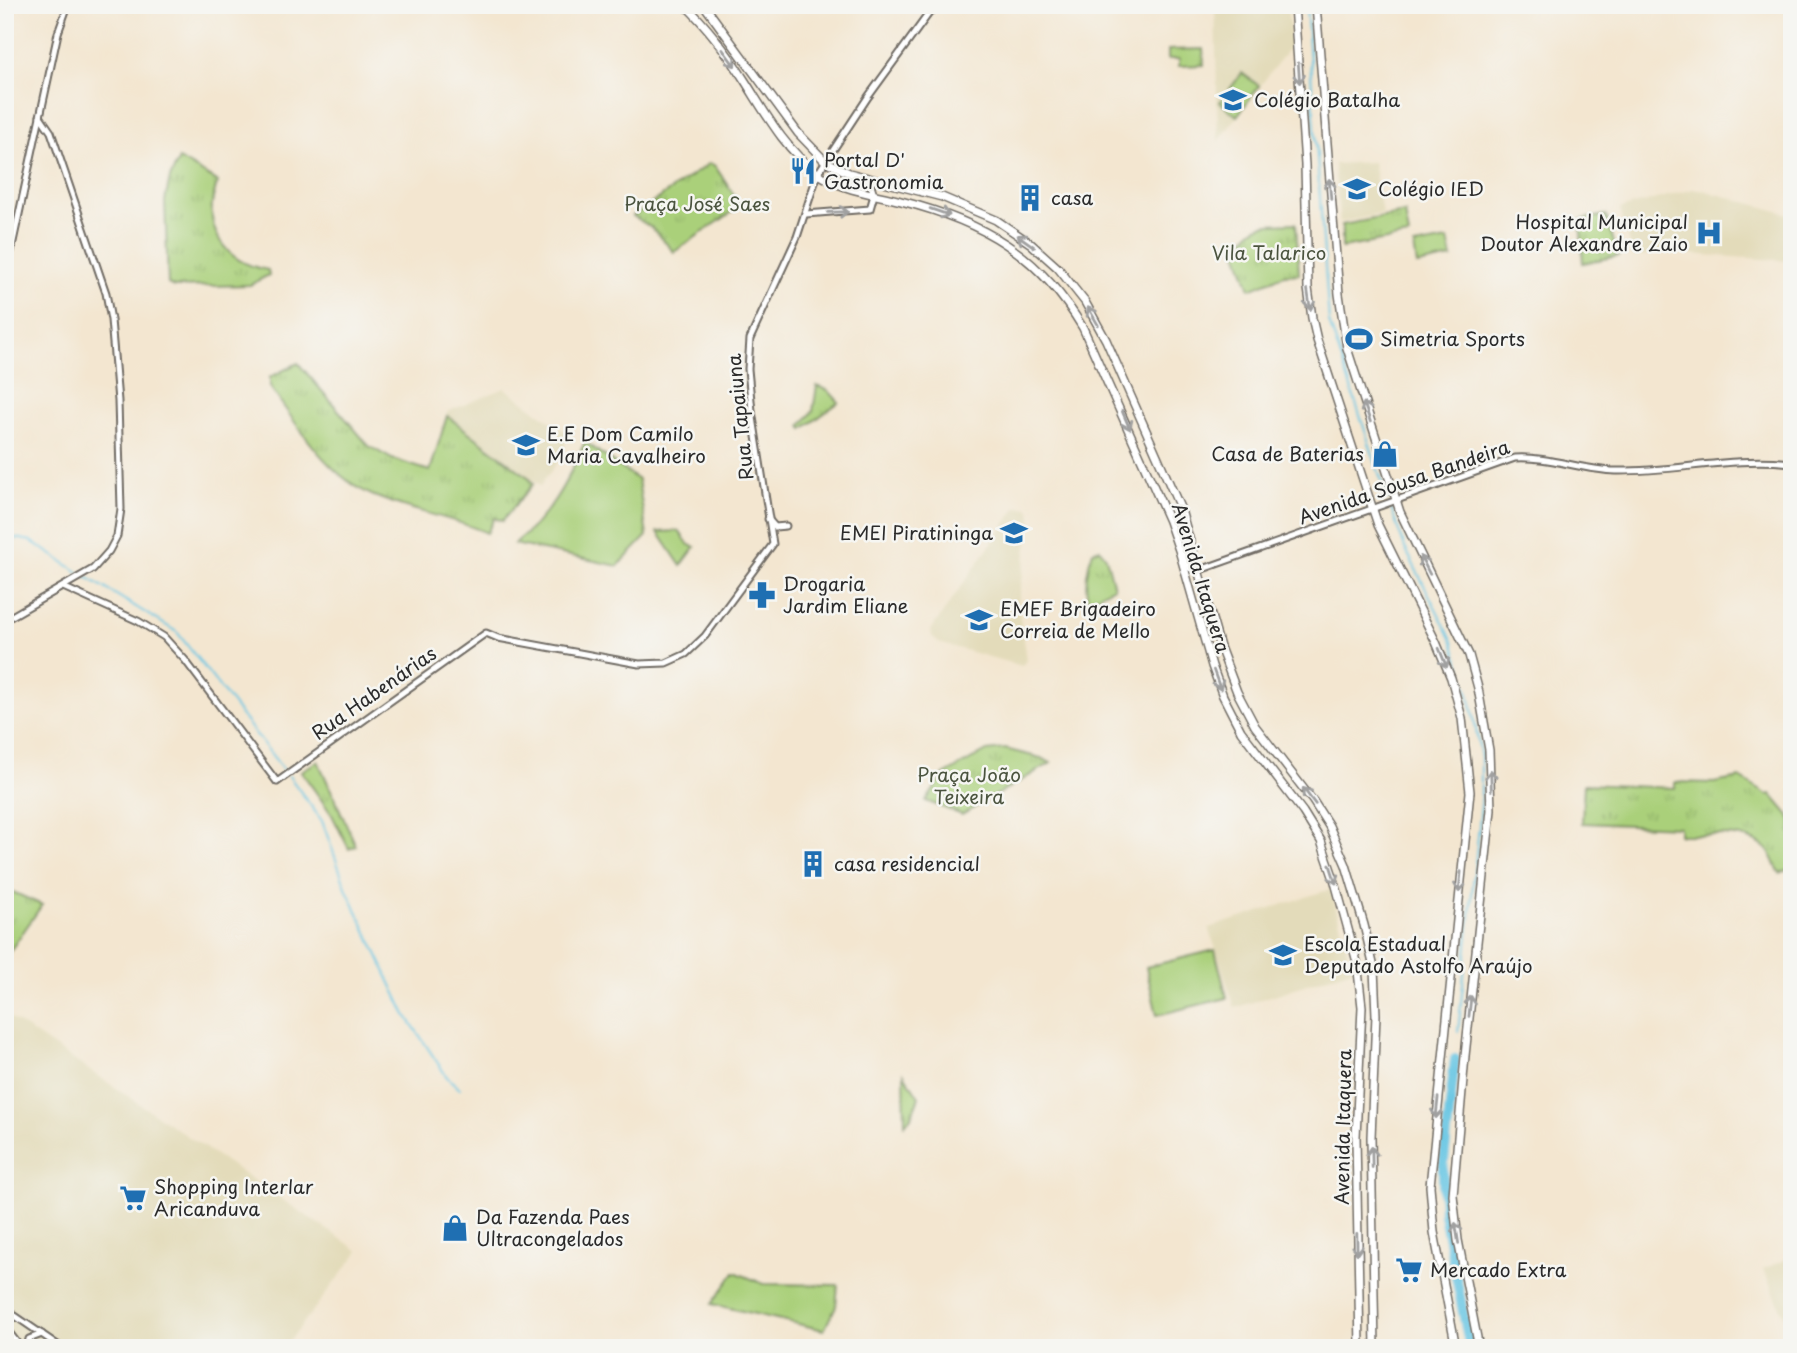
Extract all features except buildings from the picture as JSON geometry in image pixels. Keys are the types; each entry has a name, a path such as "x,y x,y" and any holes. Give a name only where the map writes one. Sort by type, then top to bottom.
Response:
{"main road":[{"name":"Avenida Itaquera","path":"685,5 730,59 781,138 818,173 847,188 929,208 966,222 1021,254 1044,272 1083,328 1169,520 1223,696 1241,731 1303,812 1321,841 1357,962 1362,1007 1356,1136 1360,1348"},
{"name":"Avenida Itaquera","path":"704,5 797,133 825,161 849,173 921,190 996,220 1030,243 1058,268 1085,302 1106,340 1181,510 1220,648 1237,692 1255,726 1329,826 1346,865 1370,948 1374,968 1376,1015 1371,1137 1375,1348"},
{"path":"1294,5 1305,165 1308,288 1317,340 1373,508 1395,563 1442,654 1457,699 1465,739 1470,792 1430,1186 1434,1232 1456,1348"},
{"path":"1316,5 1343,330 1356,382 1394,501 1469,655 1489,750 1491,810 1453,1195 1458,1240 1479,1348"},
{"path":"1169,520 1178,533 1190,565 1194,570 1200,570"}],"street":[{"path":"5,279 58,33 68,5"},
{"name":"Rua Tapaiuna","path":"486,633 498,638 639,664 666,663 686,654 705,636 774,544 752,411 747,349 755,325 806,214 818,173 935,5"},
{"path":"5,620 90,571 109,551 117,536 121,509 118,401 106,293 51,132 40,117"},
{"path":"806,214 870,209 874,195 869,178"},
{"name":"Avenida Sousa Bandeira","path":"1200,570 1515,458 1537,458 1613,471 1731,461 1792,463"},
{"path":"768,519 775,527 786,527"},
{"name":"Rua Habenárias","path":"63,587 138,621 164,638 185,660 279,780 486,633"},
{"path":"5,1308 61,1347"},
{"path":"5,1327 21,1348"},
{"path":"27,1348 29,1339 42,1334"}],"shaded area":[{"name":"Colégio Batalha","path":"1215,5 1287,5 1291,45 1218,142"},
{"name":"Colégio IED","path":"1373,162 1382,214 1340,222 1334,164"},
{"name":"Hospital Municipal Doutor Alexandre Zaio","path":"1693,189 1792,215 1792,261 1661,252 1635,257 1632,255 1620,209"},
{"name":"E.E Dom Camilo Maria Cavalheiro","path":"505,388 568,434 562,456 540,486 447,416 447,412"},
{"name":"EMEF Brigadeiro Correia de Mello","path":"1017,507 1029,508 1032,517 1018,604 1026,660 1022,666 939,643 932,636 931,630"},
{"name":"Escola Estadual Deputado Astolfo Araújo","path":"1331,889 1352,969 1235,1008 1209,928"},
{"path":"5,1014 359,1251 284,1348 5,1348"},
{"path":"1792,1257 1792,1332 1763,1269"}],"green space":[{"path":"1203,49 1204,65 1179,66 1179,59 1168,59 1168,50"},
{"path":"1242,73 1259,86 1237,116 1220,102"},
{"path":"179,159 218,182 212,213 219,240 239,259 268,270 269,275 250,285 174,287 168,284 165,201 170,178"},
{"name":"Praça José Saes","path":"710,163 715,166 741,206 674,252 652,228 633,216"},
{"path":"1405,213 1409,236 1342,248 1342,225"},
{"path":"1606,215 1618,256 1583,263 1580,220"},
{"name":"Vila Talarico","path":"1296,223 1299,274 1284,275 1250,289 1236,249 1255,228 1267,224"},
{"path":"1448,240 1452,258 1417,265 1414,246"},
{"path":"298,363 369,446 392,459 430,471 447,416 528,477 533,484 502,521 494,518 487,533 374,496 357,487 328,463 303,434 270,387 270,377"},
{"path":"817,386 828,390 839,402 803,429 801,426 813,411"},
{"path":"585,442 638,480 647,536 618,566 514,544 548,510"},
{"path":"679,531 689,545 695,547 681,566 658,532"},
{"path":"1100,549 1106,557 1114,587 1089,600 1086,589 1088,569 1093,551"},
{"name":"Praça João Teixeira","path":"1005,749 1051,763 962,815 926,801 944,775 987,751"},
{"path":"318,761 356,846 349,849 332,815 301,771"},
{"path":"1740,778 1768,795 1771,794 1792,819 1792,868 1780,873 1770,853 1762,845 1740,837 1679,835 1679,827 1582,823 1584,784 1675,788 1675,782 1714,783"},
{"path":"5,890 42,905 5,958"},
{"path":"1215,950 1227,998 1157,1015 1146,967"},
{"path":"904,1074 919,1097 911,1117 905,1124"},
{"path":"735,1272 764,1284 838,1285 836,1306 824,1330 712,1304"}],"waterway":[{"path":"1306,5 1329,322 1388,500"},
{"path":"1390,506 1405,548 1453,642 1470,698 1481,756 1481,807 1458,1032"},
{"path":"5,536 31,541 80,573"},
{"path":"85,576 177,632 285,772"},
{"path":"289,776 322,821 347,890 406,1015 447,1077 460,1089"},
{"path":"1455,1059 1443,1170 1444,1214 1470,1348"}],"place":[{"name":"Colégio Batalha","path":"1233,100"},
{"name":"Portal D' Gastronomia","path":"803,171"},
{"name":"Colégio IED","path":"1357,189"},
{"name":"casa","path":"1030,198"},
{"name":"Hospital Municipal Doutor Alexandre Zaio","path":"1709,233"},
{"name":"Simetria Sports","path":"1359,339"},
{"name":"E.E Dom Camilo Maria Cavalheiro","path":"526,445"},
{"name":"Casa de Baterias","path":"1385,454"},
{"name":"EMEI Piratininga","path":"1014,533"},
{"name":"Drogaria Jardim Eliane","path":"762,595"},
{"name":"EMEF Brigadeiro Correia de Mello","path":"979,620"},
{"name":"casa residencial","path":"813,864"},
{"name":"Escola Estadual Deputado Astolfo Araújo","path":"1283,955"},
{"name":"Shopping Interlar Aricanduva","path":"133,1198"},
{"name":"Da Fazenda Paes Ultracongelados","path":"455,1228"},
{"name":"Mercado Extra","path":"1409,1270"}]}
